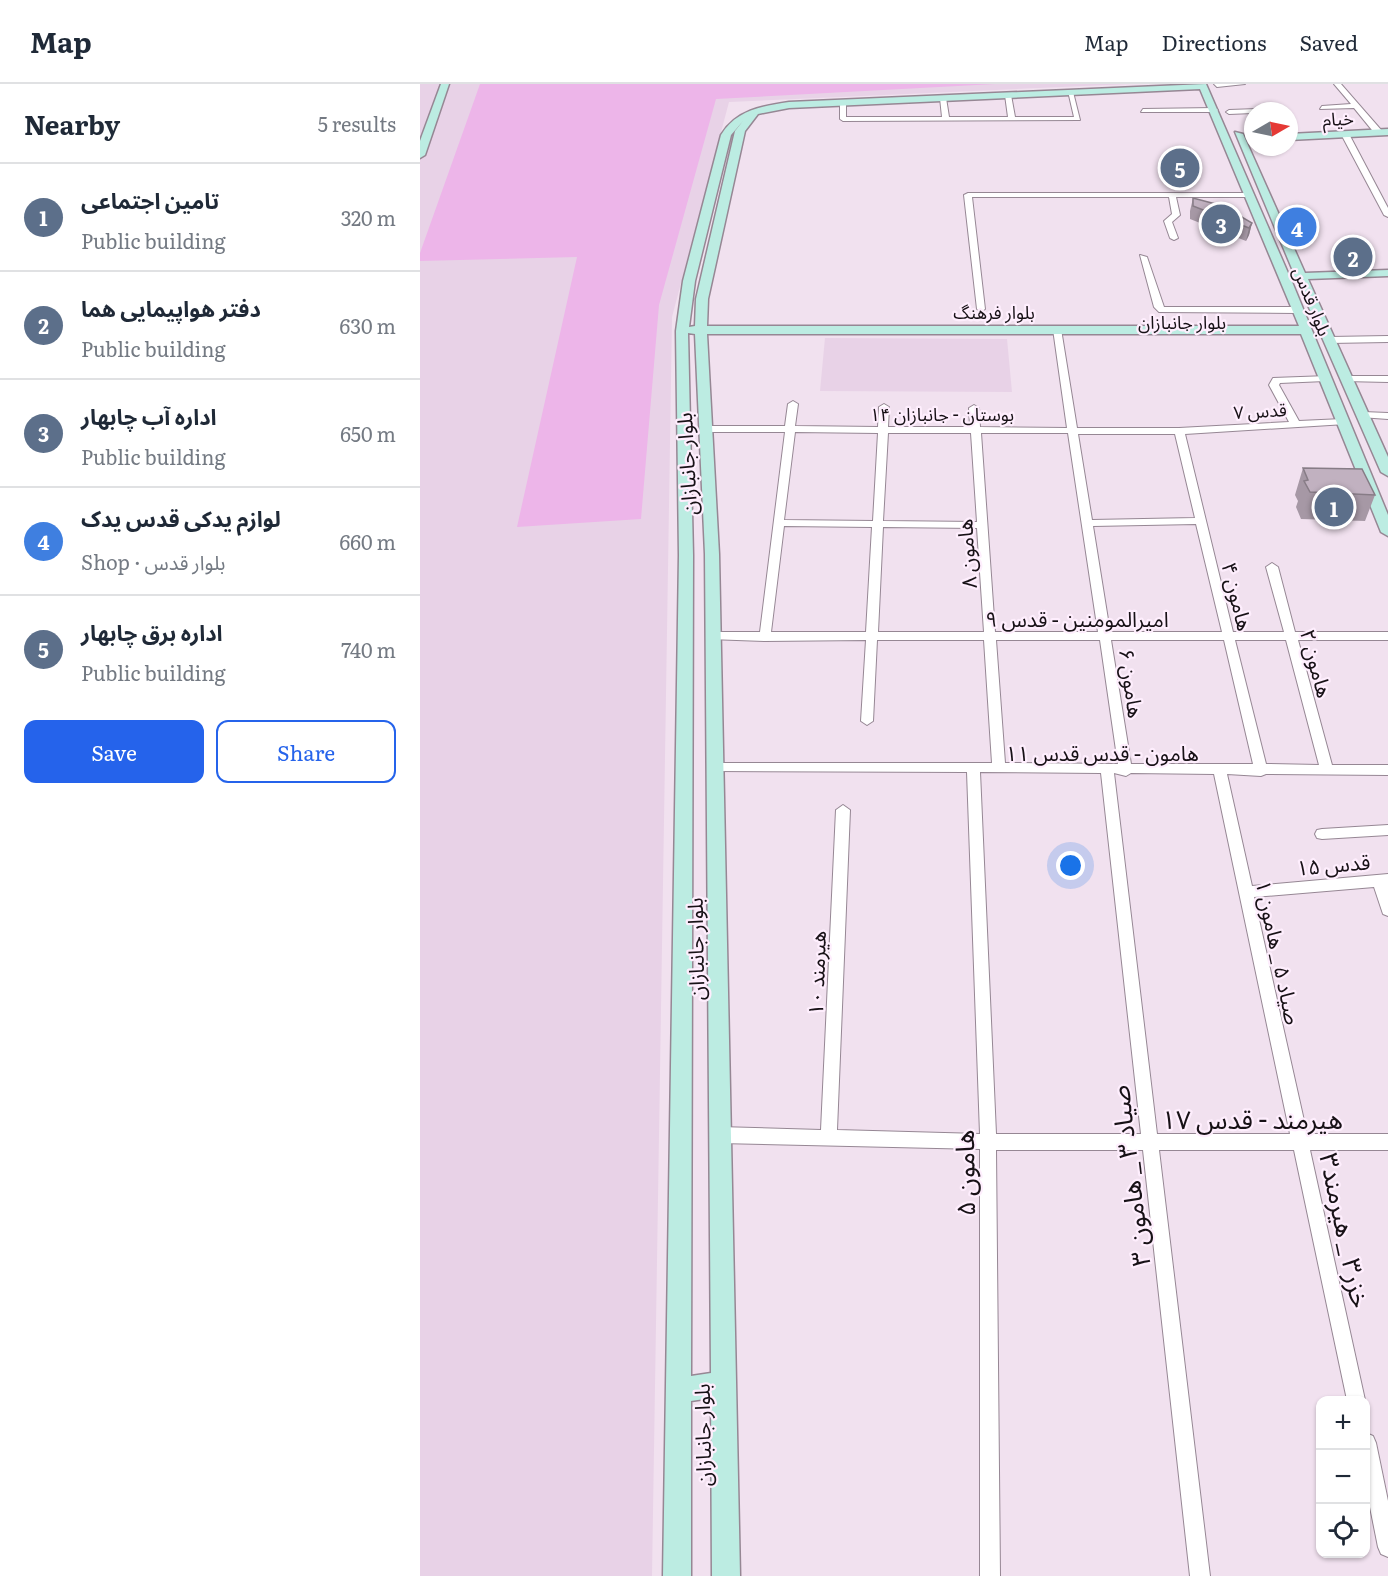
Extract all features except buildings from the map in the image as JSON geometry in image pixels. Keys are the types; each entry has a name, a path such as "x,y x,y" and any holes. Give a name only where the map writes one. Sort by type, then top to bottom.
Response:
{"street":[{"path":"421,149 445,84"},
{"path":"1143,111 1221,98 1242,84"},
{"path":"1337,84 1384,133"},
{"path":"1070,92 1078,119 843,119 843,102 1203,85"},
{"name":"بلوار قدس","path":"1203,85 1221,98 1388,470"},
{"path":"1008,95 1012,119"},
{"path":"943,98 946,119"},
{"path":"1221,98 1244,107"},
{"name":"بلوار قدس","path":"1221,98 1250,195 1388,532"},
{"path":"874,101 876,119"},
{"path":"1316,101 1329,115"},
{"name":"بلوار جانبازان","path":"726,1576 712,554 705,429 702,299 714,214 727,162 743,125 755,113 789,105 843,102"},
{"path":"1322,108 1356,106"},
{"name":"خیام","path":"1298,137 1384,133"},
{"path":"1345,134 1388,215"},
{"path":"1240,139 1244,139"},
{"path":"981,309 968,195 1265,194"},
{"path":"1172,195 1176,215 1168,221 1174,238"},
{"name":"بلوار جانبازان","path":"677,1576 686,555 683,326 689,281 714,214"},
{"path":"1143,257 1158,307 1162,310 1302,320"},
{"path":"1300,272 1388,265"},
{"path":"1282,271 1388,273"},
{"name":"بلوار جانبازان","path":"744,326 1302,320"},
{"name":"بلوار فرهنگ","path":"683,326 1057,329 1302,320"},
{"name":"هامون ۶","path":"1057,329 1107,637 1126,771"},
{"path":"1330,340 1388,339"},
{"path":"1296,424 1274,385 1276,380 1325,378"},
{"path":"1347,379 1388,379"},
{"path":"765,637 794,404"},
{"path":"867,721 884,407"},
{"name":"هامون ۸","path":"974,408 999,769"},
{"path":"1363,415 1388,416"},
{"name":"قدس ۷","path":"1179,431 1343,422"},
{"name":"بوستان - جانبازان ۱۴","path":"705,429 1179,431"},
{"name":"هامون ۴","path":"1179,431 1262,771"},
{"path":"1088,523 1201,521"},
{"path":"779,523 982,525"},
{"path":"686,555 712,554"},
{"name":"هامون ۲","path":"1272,567 1327,770"},
{"name":"امیرالمومنین - قدس ۹","path":"713,636 1388,636"},
{"name":"هامون - قدس قدس ۱۱","path":"715,766 1126,771 1388,770"},
{"name":"هامون ۵","path":"973,769 988,1142 990,1576"},
{"name":"صیاد ۳ _ هامون ۳","path":"1107,770 1200,1576"},
{"name":"صیاد ۵ _ هامون ۱","path":"1220,771 1300,1142"},
{"name":"هیرمند ۱۰","path":"829,1137 843,810"},
{"path":"1322,834 1388,830"},
{"path":"1383,880 1388,910"},
{"name":"قدس ۱۵","path":"1246,892 1383,880"},
{"name":"هیرمند - قدس ۱۷","path":"719,1135 988,1142 1388,1142"},
{"name":"خزر۳ _ هیرمند۳","path":"1300,1142 1355,1396"},
{"path":"677,1390 723,1384"},
{"path":"1367,1450 1388,1547"}],"shaded area":[{"path":"420,84 1130,84 729,102 672,317 652,1576 420,1576"},
{"path":"480,84 995,84 716,99 659,305 641,519 517,527 577,257 420,261 420,253"},
{"path":"825,338 1007,339 1012,392 820,391"}],"place":[{"name":"اداره برق چابهار","path":"1180,168"},
{"name":"اداره آب چابهار","path":"1221,224"},
{"name":"لوازم یدکی قدس یدک","path":"1297,227"},
{"name":"دفتر هواپیمایی هما","path":"1353,257"},
{"name":"تامین اجتماعی","path":"1334,507"}]}
